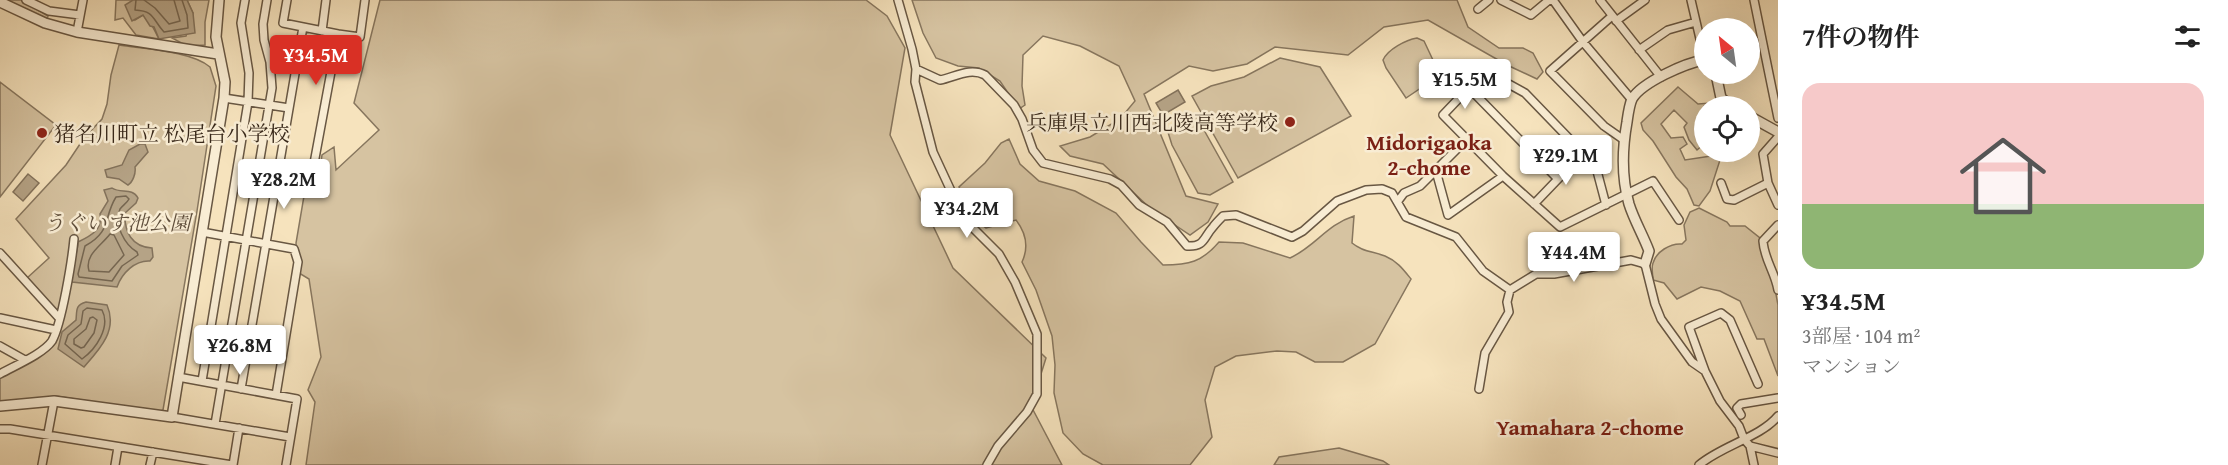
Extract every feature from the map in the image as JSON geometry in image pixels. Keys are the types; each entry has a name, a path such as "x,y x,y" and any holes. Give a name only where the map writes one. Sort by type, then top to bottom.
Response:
{"street":[{"path":"26,0 49,11 80,15"},
{"path":"77,32 83,0"},
{"path":"172,417 224,98 225,82 218,54 216,20 219,0"},
{"path":"202,381 248,102 249,73 241,23 245,0"},
{"path":"215,424 272,88 263,24 267,0"},
{"path":"287,0 283,23 360,38 365,0"},
{"path":"322,31 326,0"},
{"path":"898,0 916,69 915,82 933,152 964,219 999,254 1015,282 1037,334 1037,394 1028,412 998,446 987,465"},
{"path":"1478,9 1489,0"},
{"path":"1501,0 1531,15 1551,0 1632,100"},
{"path":"1600,0 1661,77"},
{"path":"1624,140 1604,126 1550,71 1614,19 1646,0"},
{"path":"1691,0 1695,18"},
{"path":"1754,0 1778,118"},
{"path":"0,2 45,23 77,32 218,54"},
{"path":"1640,50 1668,30 1694,23"},
{"path":"241,388 303,27"},
{"path":"276,180 310,185 338,34"},
{"path":"1694,62 1644,87 1632,100 1624,140 1623,171 1629,204 1649,251 1645,264 1661,320 1692,362 1705,371"},
{"path":"916,69 940,80 969,72 979,72 985,75 1014,105 1022,119 1033,150 1043,163 1110,179 1121,185 1139,205 1167,222 1186,246 1195,246 1205,241 1212,227 1223,216 1236,215 1292,237 1303,231 1337,201 1365,190 1382,189 1389,190 1398,201 1406,218 1455,237 1483,271 1510,290"},
{"path":"1606,205 1597,171 1583,153 1525,93 1485,71 1443,115 1503,176 1560,227 1628,195 1653,182 1679,220"},
{"path":"1469,88 1557,178"},
{"path":"224,98 289,108"},
{"path":"1760,122 1778,132"},
{"path":"1778,137 1763,154 1768,183 1778,205"},
{"path":"1398,201 1404,193 1420,186 1466,140"},
{"path":"1534,204 1583,153"},
{"path":"1436,171 1448,216 1503,176"},
{"path":"1721,183 1727,199 1734,200 1768,183"},
{"path":"1778,225 1763,241 1766,259 1777,280 1778,290"},
{"path":"202,232 294,249 298,262 276,395"},
{"path":"0,374 46,347 52,340 59,318 74,239"},
{"path":"0,253 59,318"},
{"path":"1479,389 1485,353 1509,312 1507,302 1510,290 1536,274 1554,274 1631,260 1645,264"},
{"path":"1754,465 1750,446 1744,439 1739,426 1720,401 1705,371 1689,327 1721,313 1730,320 1758,384"},
{"path":"0,318 56,330"},
{"path":"0,346 25,360"},
{"path":"178,377 297,399 285,465"},
{"path":"1741,415 1737,408 1740,404 1778,398"},
{"path":"0,406 54,401 291,436"},
{"path":"42,465 54,401"},
{"path":"1699,465 1721,449 1744,439 1778,416"},
{"path":"0,429 233,465 239,428"},
{"path":"1750,446 1778,453"},
{"path":"115,465 118,447"},
{"path":"150,465 153,452"}],"green space":[{"path":"3,0 21,0 48,16 47,19"},
{"path":"116,0 133,0 131,2 135,20 143,15 151,23 159,39 136,35 123,18 115,20"},
{"path":"187,0 209,0 205,22 205,45 187,46 172,38 186,36 193,13"},
{"path":"380,0 866,0 887,16 905,48 890,135 953,268 1046,358 1031,406 1062,465 306,465 315,402 308,390 321,357 309,279 299,273 296,243 305,190 318,183 322,155 334,147 336,170 379,130 354,103"},
{"path":"912,0 1457,0 1468,27 1499,48 1523,48 1533,53 1543,72 1537,79 1507,65 1428,20 1384,27 1348,55 1275,47 1247,64 1213,71 1189,66 1144,94 1186,196 1218,204 1208,222 1190,235 1151,209 1103,164 1070,156 1060,146 1090,137 1120,119 1135,101 1119,66 1080,46 1043,36 1023,55 1022,86 1025,105 1019,109 1000,81 979,68 958,66 936,58 923,33"},
{"path":"1417,38 1424,41 1440,75 1406,98 1383,60 1398,46"},
{"name":"うぐいす池公園","path":"119,45 192,57 210,67 216,86 163,410 159,412 56,396 0,403 0,378 37,358 52,346 59,314 27,278 49,258 16,219 66,165 84,138 102,119"},
{"path":"1280,58 1320,67 1351,116 1238,178 1192,96 1211,86 1244,77"},
{"path":"0,82 56,125 0,197"},
{"path":"1678,87 1694,101 1694,146 1684,127 1687,123 1674,110 1661,124 1671,138 1683,137 1687,144 1680,149 1685,160 1694,159 1694,162 1719,162 1710,191 1699,206 1694,205 1687,189 1643,130 1641,123"},
{"path":"1195,114 1233,182 1210,195 1198,193 1172,145 1167,129"},
{"path":"1009,139 1020,164 1039,181 1075,191 1116,213 1163,265 1194,261 1207,254 1219,242 1243,243 1290,258 1307,248 1328,230 1354,216 1352,243 1393,260 1411,279 1375,344 1343,362 1315,362 1296,352 1277,351 1236,356 1215,367 1205,400 1212,437 1190,465 1103,465 1083,454 1063,433 1054,393 1055,365 1052,336 1036,290 1022,262 1026,246 1022,230 1016,220 986,228 978,222 959,187 985,163 1001,143"},
{"path":"1699,208 1727,222 1730,226 1745,226 1760,238 1764,260 1773,278 1778,305 1778,376 1764,339 1757,339 1740,301 1720,291 1701,287 1677,299 1664,283 1653,280 1652,267 1657,255 1664,249 1682,244 1686,240 1684,225 1690,212"},
{"path":"1339,448 1383,461 1389,465 1274,465 1279,457"}],"water":[{"path":"133,0 187,0 193,13 195,33 159,39 154,27 150,26 143,15 132,21 125,5"},
{"path":"1178,90 1185,102 1163,115 1156,103"},
{"path":"145,144 148,152 135,167 134,177 130,184 107,177 105,170 122,165 129,150"},
{"path":"28,174 39,183 23,201 13,192"},
{"path":"112,188 133,193 138,198 125,213 126,226 134,241 139,245 152,248 153,257 150,261 144,261 130,268 117,287 72,282 78,242 98,228 100,214 108,201 104,190"},
{"path":"86,302 107,305 110,323 106,339 84,367 58,349 62,332 76,320 78,307"}],"place":[{"name":"兵庫県立川西北陵高等学校","path":"1290,122"},
{"name":"猪名川町立 松尾台小学校","path":"42,133"}],"district":[{"name":"Midorigaoka 2-chome","path":"1429,154"},
{"name":"Yamahara 2-chome","path":"1590,427"}]}
